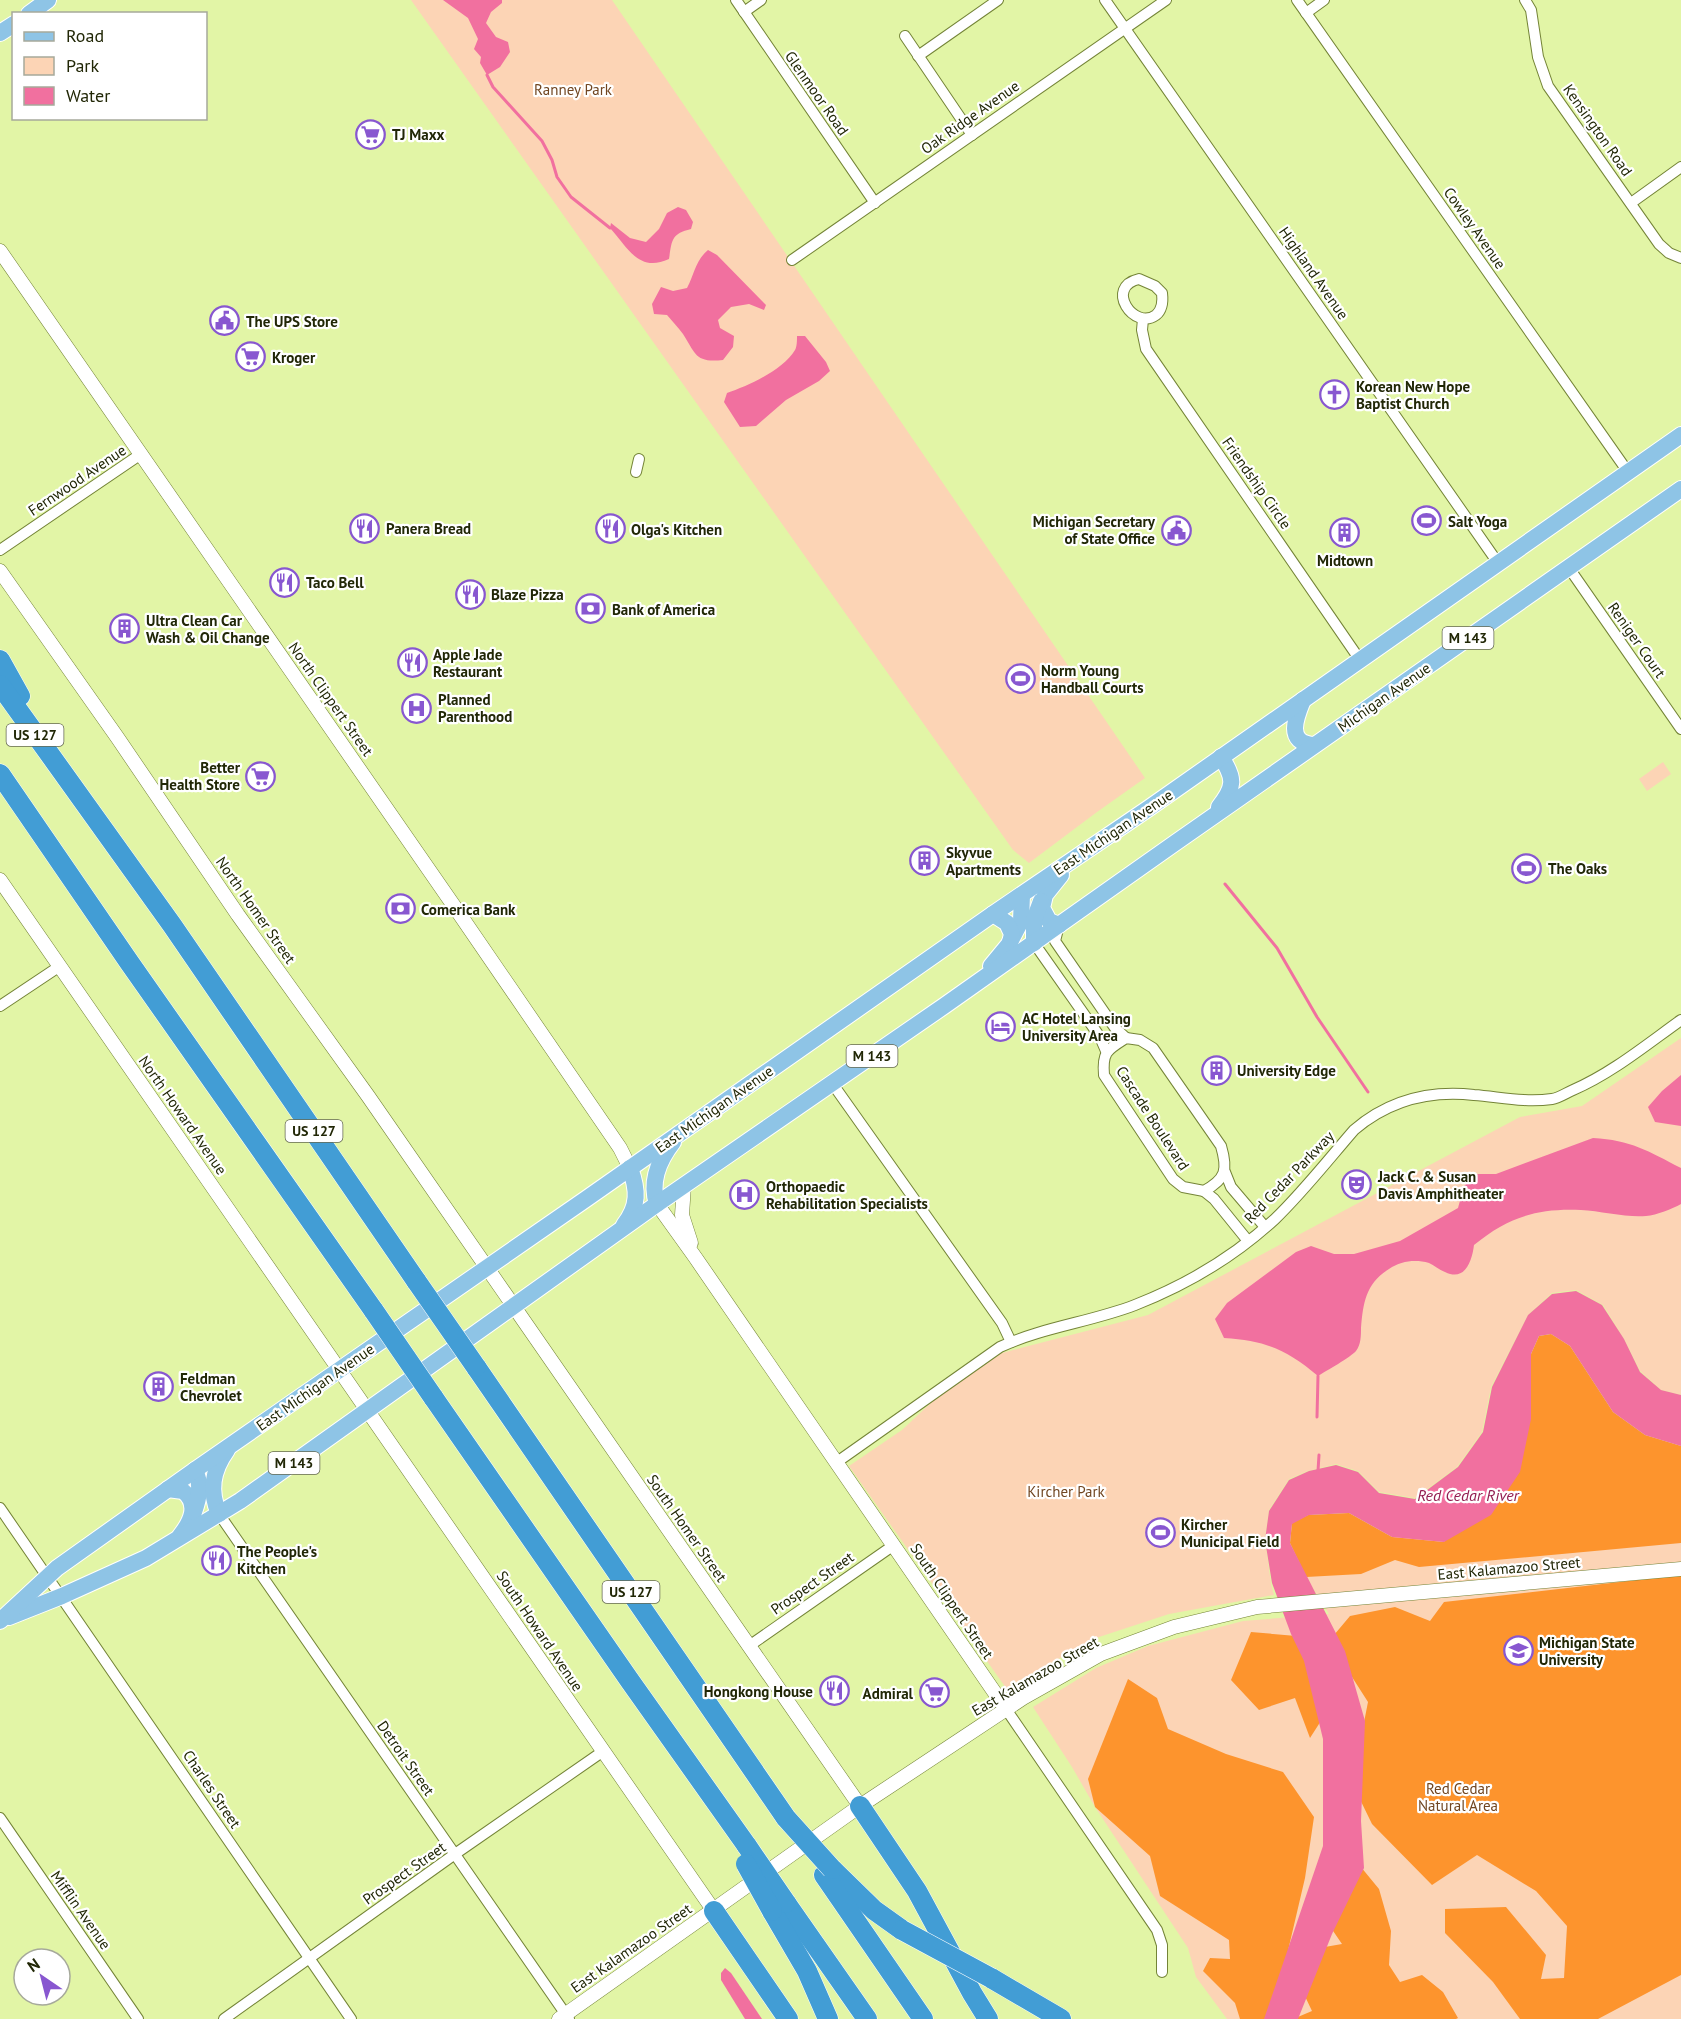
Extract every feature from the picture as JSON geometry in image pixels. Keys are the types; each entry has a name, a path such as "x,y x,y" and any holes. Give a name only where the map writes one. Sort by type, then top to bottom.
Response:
{"highway":[{"path":"0,660 70,785"},
{"name":"US 127","path":"0,685 172,925 786,1818 828,1872 923,2019"},
{"name":"US 127","path":"0,774 630,1681 743,1848 779,1907 867,2019"},
{"path":"0,780 28,815"},
{"path":"860,1806 904,1870 988,2019"},
{"path":"828,1872 902,1930 1061,2019"},
{"path":"779,1907 827,2016"},
{"path":"714,1911 788,2019"},
{"path":"936,1927 974,2019"}],"main road":[{"path":"32,12 48,0"},
{"name":"M 143","path":"1498,563 1681,435"},
{"name":"Michigan Avenue","path":"1174,843 1681,489"},
{"name":"East Michigan Avenue","path":"0,1621 47,1576 168,1489 1498,563"},
{"path":"1304,700 1296,718 1295,731 1303,742 1314,746"},
{"path":"1207,820 1231,789 1231,775 1221,757"},
{"name":"East Michigan Avenue","path":"0,1621 146,1558 240,1501 513,1305 1174,843"},
{"path":"1034,943 1035,915 1045,895 1082,853"},
{"path":"978,982 1010,943 1021,921 1022,895"},
{"path":"1045,895 1042,903 1043,912 1049,921 1059,925"},
{"path":"993,914 1004,920 1009,927 1012,934 1010,943"},
{"path":"657,1204 654,1188 658,1170 666,1151 681,1132"},
{"path":"612,1236 627,1222 636,1199 636,1184 630,1168"},
{"path":"219,1514 214,1502 213,1480 218,1466 232,1444"},
{"path":"218,1466 217,1479 220,1489 228,1497 240,1501"},
{"path":"176,1541 192,1516 199,1490 195,1470"},
{"path":"168,1489 185,1493 191,1502 192,1516"}],"street":[{"name":"Glenmoor Road","path":"736,0 875,203"},
{"path":"744,12 761,0"},
{"path":"918,56 998,0"},
{"name":"Highland Avenue","path":"1105,0 1498,563"},
{"name":"Oak Ridge Avenue","path":"792,260 1166,0"},
{"name":"Cowley Avenue","path":"1297,0 1628,472"},
{"path":"1306,13 1324,0"},
{"name":"Kensington Road","path":"1525,0 1531,10 1538,57 1548,87 1659,244 1669,253 1681,258"},
{"path":"1531,10 1536,0"},
{"path":"905,36 972,135"},
{"path":"1631,203 1681,167"},
{"name":"North Clippert Street","path":"0,251 515,994 620,1148 630,1168"},
{"name":"Friendship Circle","path":"1143,319 1143,340 1146,349 1360,660"},
{"name":"Fernwood Avenue","path":"0,550 141,454"},
{"path":"636,472 639,459"},
{"name":"Reniger Court","path":"1569,568 1681,729"},
{"name":"North Homer Street","path":"0,571 238,915 487,1268"},
{"name":"North Howard Avenue","path":"0,880 340,1370"},
{"path":"1059,925 1055,941 1115,1028 1126,1038 1140,1040 1154,1048 1221,1146 1225,1160 1225,1172 1231,1187 1265,1227"},
{"name":"Cascade Boulevard","path":"1034,943 1100,1037 1106,1051 1103,1062 1104,1075 1173,1179 1183,1187 1204,1191"},
{"path":"0,1006 60,966"},
{"name":"Red Cedar Parkway","path":"837,1462 984,1357 1011,1342 1136,1304 1198,1276 1265,1227 1311,1180 1354,1130 1382,1110 1402,1101 1436,1093 1517,1101 1554,1099 1597,1080 1681,1020"},
{"name":"Cascade Boulevard","path":"1106,1051 1126,1038"},
{"path":"832,1083 1002,1323 1011,1342"},
{"path":"1225,1172 1217,1184 1204,1191 1214,1199 1248,1241"},
{"name":"South Clippert Street","path":"684,1185 683,1220 695,1257"},
{"name":"South Clippert Street","path":"657,1204 1157,1929 1162,1945 1162,1972"},
{"name":"South Homer Street","path":"487,1268 860,1806"},
{"name":"South Howard Avenue","path":"340,1370 714,1911"},
{"name":"Charles Street","path":"0,1508 351,2019"},
{"name":"Detroit Street","path":"219,1514 565,2017"},
{"name":"Prospect Street","path":"749,1646 894,1545"},
{"name":"East Kalamazoo Street","path":"565,2017 860,1806 1006,1709 1101,1654 1174,1627 1257,1607 1681,1569"},
{"name":"Prospect Street","path":"224,2019 455,1854 603,1752"},
{"name":"Mifflin Avenue","path":"0,1818 138,2019"}],"green space":[{"name":"Ranney Park","path":"411,0 612,0 1145,778 1029,863 1013,850"},
{"path":"1663,762 1671,774 1647,791 1639,779"},
{"name":"Kircher Park","path":"1681,1038 1681,1395 1661,1390 1640,1371 1603,1305 1576,1290 1552,1293 1528,1315 1491,1387 1482,1432 1457,1467 1415,1498 1379,1492 1358,1471 1336,1464 1308,1471 1289,1479 1269,1510 1265,1539 1274,1595 1169,1614 1096,1638 1006,1688 849,1466 902,1430 935,1399 1002,1353 1148,1315 1520,1117 1582,1106"},
{"path":"1551,1334 1570,1346 1613,1412 1645,1435 1681,1446 1681,1543 1419,1567 1395,1560 1361,1574 1306,1577 1290,1543 1292,1523 1308,1515 1349,1513 1392,1537 1444,1542 1530,1381 1531,1354 1539,1336"},
{"name":"Red Cedar Natural Area","path":"1645,1435 1681,1446 1681,2019 1227,2019 1196,1977 1188,1948 1095,1807 1033,1707 1096,1668 1148,1646 1243,1621 1329,1614 1306,1577 1392,1537"},
{"path":"1681,1575 1681,1975 1598,2019 1520,2019 1493,1982 1445,1933 1445,1909 1506,1907 1546,1955 1541,1979 1564,1978 1567,1926 1536,1891 1477,1855 1432,1885 1372,1824 1352,1783 1368,1702 1329,1641 1350,1616 1395,1607 1430,1621 1444,1602"},
{"path":"1251,1632 1308,1637 1326,1713 1310,1738 1295,1698 1259,1710 1231,1680"},
{"path":"1128,1679 1157,1698 1168,1729 1226,1754 1283,1772 1314,1817 1305,1878 1272,2019 1240,2019 1235,2003 1203,1971 1210,1958 1230,1959 1229,1940 1160,1896 1150,1856 1095,1807 1088,1779"},
{"path":"1356,1861 1379,1889 1391,1931 1389,1965 1400,1982 1422,1975 1443,1992 1458,2018 1293,2019 1312,2011 1302,1990 1319,1948 1342,1944 1329,1925"}],"water":[{"path":"443,0 502,0 502,3 491,12 486,23 496,37 508,42 510,52 500,67 487,75 480,63 481,57 474,49 478,39 468,18"},
{"path":"678,207 686,210 693,222 691,229 676,236 672,242 669,259 659,263 642,261 635,256 610,228 611,223 630,238 646,242 659,229 667,213"},
{"path":"708,250 717,255 766,305 764,310 749,304 731,307 718,320 720,328 734,336 733,347 723,360 714,361 697,356 681,331 667,315 654,314 652,304 661,287 673,291 687,288 698,263"},
{"path":"797,336 805,336 826,362 830,371 819,381 786,400 756,426 740,427 724,402 727,393 755,382 774,371 795,350"},
{"path":"1681,1075 1681,1126 1655,1122 1648,1107"},
{"path":"1593,1138 1629,1144 1681,1168 1681,1204 1664,1212 1646,1216 1581,1210 1537,1213 1499,1227 1474,1245 1469,1263 1458,1274 1443,1271 1429,1263 1419,1261 1394,1266 1375,1281 1367,1294 1358,1349 1318,1376 1296,1359 1275,1348 1252,1341 1224,1338 1215,1319 1227,1303 1296,1252 1311,1246 1334,1254 1354,1254 1400,1241 1458,1208 1464,1186 1478,1174 1496,1174"},
{"name":"Red Cedar River","path":"1576,1291 1602,1305 1624,1339 1640,1372 1661,1390 1681,1395 1681,1446 1645,1435 1613,1412 1570,1346 1551,1334 1539,1336 1531,1354 1531,1419 1520,1472 1491,1515 1444,1542 1392,1537 1349,1513 1309,1515 1292,1524 1290,1543 1345,1651 1365,1721 1361,1821 1364,1868 1332,1934 1298,2019 1264,2019 1323,1846 1323,1739 1304,1661 1272,1583 1265,1540 1269,1511 1289,1480 1309,1471 1336,1465 1358,1472 1379,1493 1415,1499 1458,1467 1483,1432 1492,1387 1528,1315 1552,1294"},
{"path":"725,1968 731,1973 762,2019 745,2019 721,1980 721,1973"}],"waterway":[{"path":"487,75 493,87 542,141 552,160 557,177 571,197 610,228"},
{"path":"1225,884 1277,948 1317,1017 1368,1092"},
{"path":"1317,1417 1318,1376"},
{"path":"1318,1471 1319,1455"}],"place":[{"name":"TJ Maxx","path":"371,134"},
{"name":"The UPS Store","path":"225,321"},
{"name":"Kroger","path":"251,357"},
{"name":"Korean New Hope Baptist Church","path":"1335,395"},
{"name":"Salt Yoga","path":"1427,521"},
{"name":"Panera Bread","path":"365,528"},
{"name":"Olga's Kitchen","path":"610,529"},
{"name":"Michigan Secretary of State Office","path":"1176,530"},
{"name":"Midtown","path":"1345,533"},
{"name":"Taco Bell","path":"285,582"},
{"name":"Blaze Pizza","path":"470,594"},
{"name":"Bank of America","path":"591,609"},
{"name":"Ultra Clean Car Wash & Oil Change","path":"125,629"},
{"name":"Apple Jade Restaurant","path":"412,663"},
{"name":"Norm Young Handball Courts","path":"1020,679"},
{"name":"Planned Parenthood","path":"417,708"},
{"name":"Better Health Store","path":"261,776"},
{"name":"Skyvue Apartments","path":"925,861"},
{"name":"The Oaks","path":"1527,868"},
{"name":"Comerica Bank","path":"400,909"},
{"name":"AC Hotel Lansing University Area","path":"1001,1027"},
{"name":"University Edge","path":"1216,1070"},
{"name":"Jack C. & Susan Davis Amphitheater","path":"1357,1185"},
{"name":"Orthopaedic Rehabilitation Specialists","path":"745,1195"},
{"name":"Feldman Chevrolet","path":"159,1387"},
{"name":"Kircher Municipal Field","path":"1160,1533"},
{"name":"The People's Kitchen","path":"216,1560"},
{"name":"Michigan State University","path":"1518,1651"},
{"name":"Hongkong House","path":"834,1691"},
{"name":"Admiral","path":"934,1693"}]}
